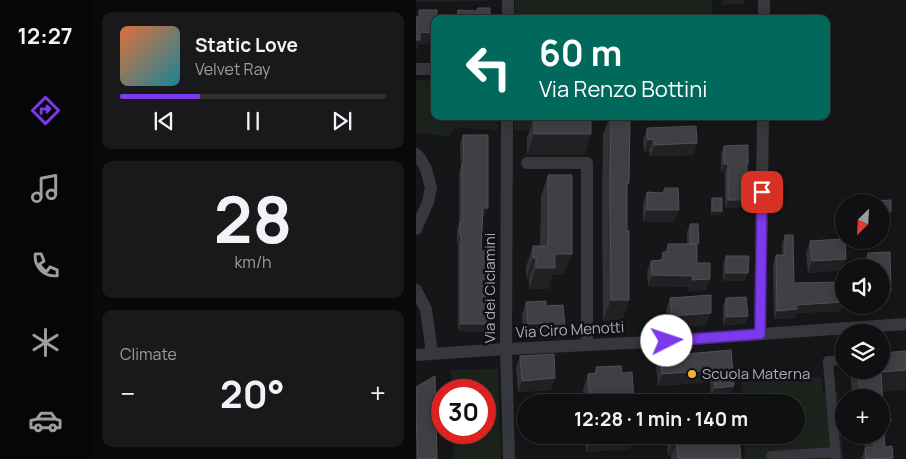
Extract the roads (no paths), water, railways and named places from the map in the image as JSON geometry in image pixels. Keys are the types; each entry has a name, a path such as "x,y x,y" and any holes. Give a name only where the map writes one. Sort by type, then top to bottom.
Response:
{"street":[{"path":"508,0 508,15"},
{"path":"764,0 764,15"},
{"path":"416,69 431,69"},
{"name":"Via dei Ciclamini","path":"507,120 506,349 509,459"},
{"path":"760,334 763,120"},
{"path":"416,154 426,169 431,188 428,202 416,229"},
{"path":"527,163 587,163 587,345"},
{"path":"416,290 426,309 432,354"},
{"name":"Via Ciro Menotti","path":"416,355 906,324"},
{"path":"771,456 836,456 828,361 835,361"}],"place":[{"name":"Scuola Materna","path":"692,374"}]}
